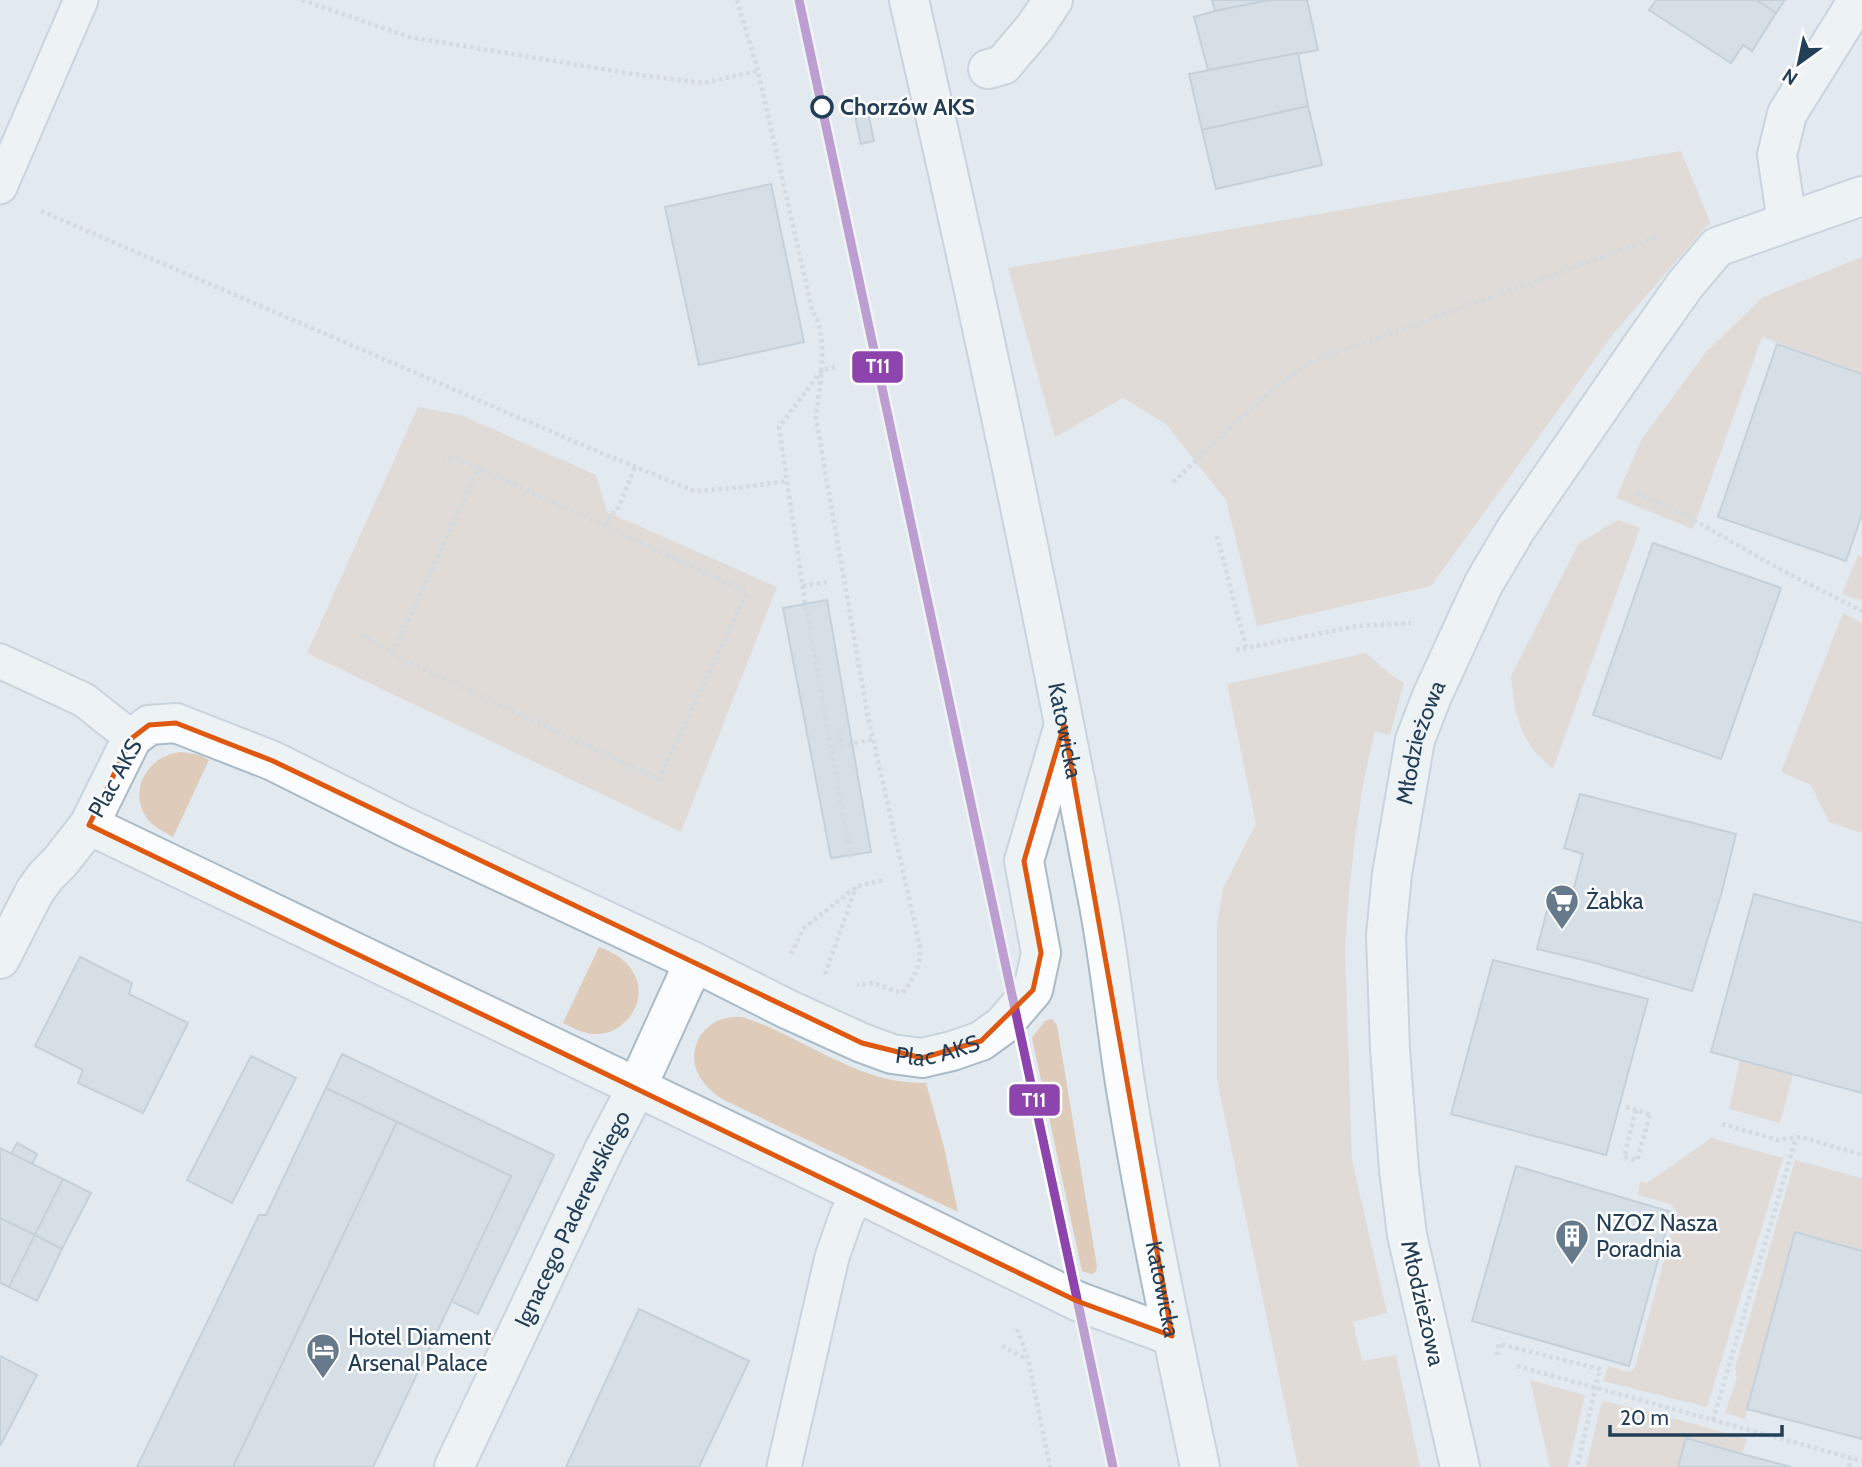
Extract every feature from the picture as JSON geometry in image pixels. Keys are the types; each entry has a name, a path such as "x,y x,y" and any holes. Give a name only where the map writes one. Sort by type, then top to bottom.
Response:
{"street":[{"name":"Katowicka","path":"909,0 1063,711 1100,910 1125,1084 1172,1336 1200,1467"},
{"path":"988,68 1003,65 1035,27 1053,0"},
{"path":"1787,222 1777,155 1787,114 1858,0"},
{"name":"Młodzieżowa","path":"1461,1467 1407,1235 1390,1049 1386,936 1392,874 1415,740 1432,696 1490,572 1548,481 1678,295 1717,247 1862,196"},
{"name":"Plac AKS","path":"1064,726 1024,861 1041,953 1033,990 991,1035 952,1051 922,1058 892,1054 862,1043 273,761 176,723 149,725 132,737 89,825 858,1193 1077,1301 1172,1336"},
{"path":"0,959 35,891 89,825"},
{"path":"637,1087 694,962"},
{"name":"Ignacego Paderewskiego","path":"454,1467 604,1150 637,1087"}],"lane":[{"path":"0,187 80,0"},
{"path":"0,660 84,700 132,737"},
{"path":"784,1467 832,1257 858,1193"}],"path":[{"path":"302,0 409,37 633,74 703,83 758,71"},
{"path":"737,0 758,71 821,340 822,370 816,418 873,739 917,927 919,965 915,976 902,993 873,983 851,985"},
{"path":"35,209 694,491 787,481"},
{"path":"1173,482 1275,389 1309,363 1659,237"},
{"path":"891,356 903,353"},
{"path":"835,367 822,370 779,427 806,609 851,857"},
{"path":"362,635 406,661 659,779 747,592 479,468 443,456"},
{"path":"606,526 611,514 617,511 635,467"},
{"path":"393,653 479,468"},
{"path":"1637,493 1683,514 1796,578 1862,611"},
{"path":"1217,536 1246,647"},
{"path":"803,586 827,582"},
{"path":"1236,650 1358,626 1413,623 1420,625"},
{"path":"839,731 842,746 873,739"},
{"path":"790,956 803,929 857,886 884,880"},
{"path":"834,978 825,974 857,886"},
{"path":"1626,1107 1636,1113 1651,1115 1637,1160 1624,1157 1636,1113"},
{"path":"1722,1124 1779,1140 1801,1136 1862,1155"},
{"path":"1713,1420 1796,1138"},
{"path":"1497,1355 1499,1344 1600,1369 1577,1467"},
{"path":"1002,1346 1028,1359 1050,1467"},
{"path":"1517,1366 1862,1461"},
{"path":"1849,1467 1851,1458"}],"highlighted area":[{"path":"176,723 273,761 862,1043 922,1058 981,1041 1033,990 1041,953 1024,861 1064,725 1172,1336 1077,1301 89,825 132,738 149,725"}],"shaded area":[{"path":"1681,151 1710,222 1613,334 1431,586 1257,626 1226,500 1166,424 1123,398 1055,437 1008,268"},
{"path":"1862,257 1862,373 1762,337 1693,529 1616,498 1642,439 1706,352 1763,297"},
{"path":"418,407 461,415 596,475 607,512 777,587 681,832 307,653"},
{"path":"1618,520 1640,528 1553,769 1534,751 1524,735 1515,710 1511,676 1579,543"},
{"path":"1858,555 1862,557 1862,601 1842,594"},
{"path":"1843,613 1862,623 1862,833 1829,822 1811,785 1781,772"},
{"path":"1366,653 1404,683 1390,735 1375,731 1363,784 1349,893 1345,948 1352,1160 1387,1313 1353,1322 1362,1361 1396,1355 1420,1467 1298,1467 1217,1080 1217,924 1223,888 1256,824 1227,684"},
{"path":"181,752 200,755 209,760 173,837 148,820 139,795 141,784 151,766 170,754"},
{"path":"599,947 616,955 630,967 639,988 635,1008 630,1017 614,1030 594,1034 563,1023"},
{"path":"742,1017 877,1076 901,1082 926,1083 958,1212 714,1093 698,1073 695,1047 701,1035 714,1023 725,1018"},
{"path":"1052,1019 1057,1025 1097,1267 1092,1274 1082,1271 1032,1038 1045,1021"},
{"path":"1740,1060 1793,1075 1780,1123 1729,1109"},
{"path":"1711,1138 1783,1158 1707,1407 1603,1381 1608,1366 1627,1372 1635,1367 1677,1212 1670,1204 1638,1195 1640,1182 1647,1183"},
{"path":"1795,1160 1862,1178 1862,1251 1795,1233 1745,1419 1725,1413 1737,1378 1735,1368"},
{"path":"1530,1380 1585,1395 1568,1467 1550,1467"},
{"path":"1602,1401 1747,1439 1742,1454 1686,1438 1678,1467 1586,1467"}],"building":[{"path":"1212,0 1270,0 1215,11"},
{"path":"1270,0 1307,0 1318,50 1208,70 1194,17"},
{"path":"1656,0 1757,0 1776,13 1752,51 1743,45 1731,63 1649,10"},
{"path":"1757,0 1785,0 1776,13"},
{"path":"1298,53 1308,106 1202,130 1189,74"},
{"path":"866,103 874,141 861,144 853,106"},
{"path":"1308,106 1322,165 1216,189 1202,130"},
{"path":"771,184 804,342 699,365 665,207"},
{"path":"1777,344 1862,374 1862,514 1846,561 1718,517"},
{"path":"1653,543 1781,588 1721,759 1593,715"},
{"path":"827,600 871,852 831,858 783,608"},
{"path":"1580,794 1736,834 1692,991 1537,949 1551,895 1571,899 1583,854 1564,848"},
{"path":"1754,894 1862,923 1862,1093 1711,1052"},
{"path":"80,957 132,983 129,994 188,1023 143,1113 78,1083 83,1070 35,1046"},
{"path":"1493,960 1648,999 1606,1155 1451,1114"},
{"path":"342,1054 554,1155 478,1314 451,1301 511,1176 326,1088"},
{"path":"251,1056 296,1078 232,1203 187,1180"},
{"path":"326,1088 397,1122 233,1467 137,1467 259,1215 266,1215"},
{"path":"397,1122 511,1176 373,1467 233,1467"},
{"path":"17,1143 37,1154 32,1164 11,1154"},
{"path":"0,1148 63,1179 35,1235 0,1218"},
{"name":"NZOZ Nasza Poradnia","path":"1516,1166 1671,1212 1629,1366 1472,1321"},
{"path":"63,1179 91,1193 62,1249 35,1235"},
{"path":"0,1218 35,1235 9,1287 0,1283"},
{"path":"1795,1232 1862,1251 1862,1439 1747,1409"},
{"path":"35,1235 62,1249 37,1301 9,1287"},
{"path":"639,1309 749,1361 699,1467 566,1467"},
{"path":"0,1356 37,1375 0,1446"},
{"path":"1686,1438 1742,1454 1791,1467 1678,1467"}],"transit line":[{"name":"T11","path":"799,0 1113,1467"}],"place":[{"name":"Chorzów AKS","path":"822,107"},
{"name":"Żabka","path":"1562,931"},
{"name":"NZOZ Nasza Poradnia","path":"1572,1266"},
{"name":"Hotel Diament Arsenal Palace","path":"323,1380"}]}
